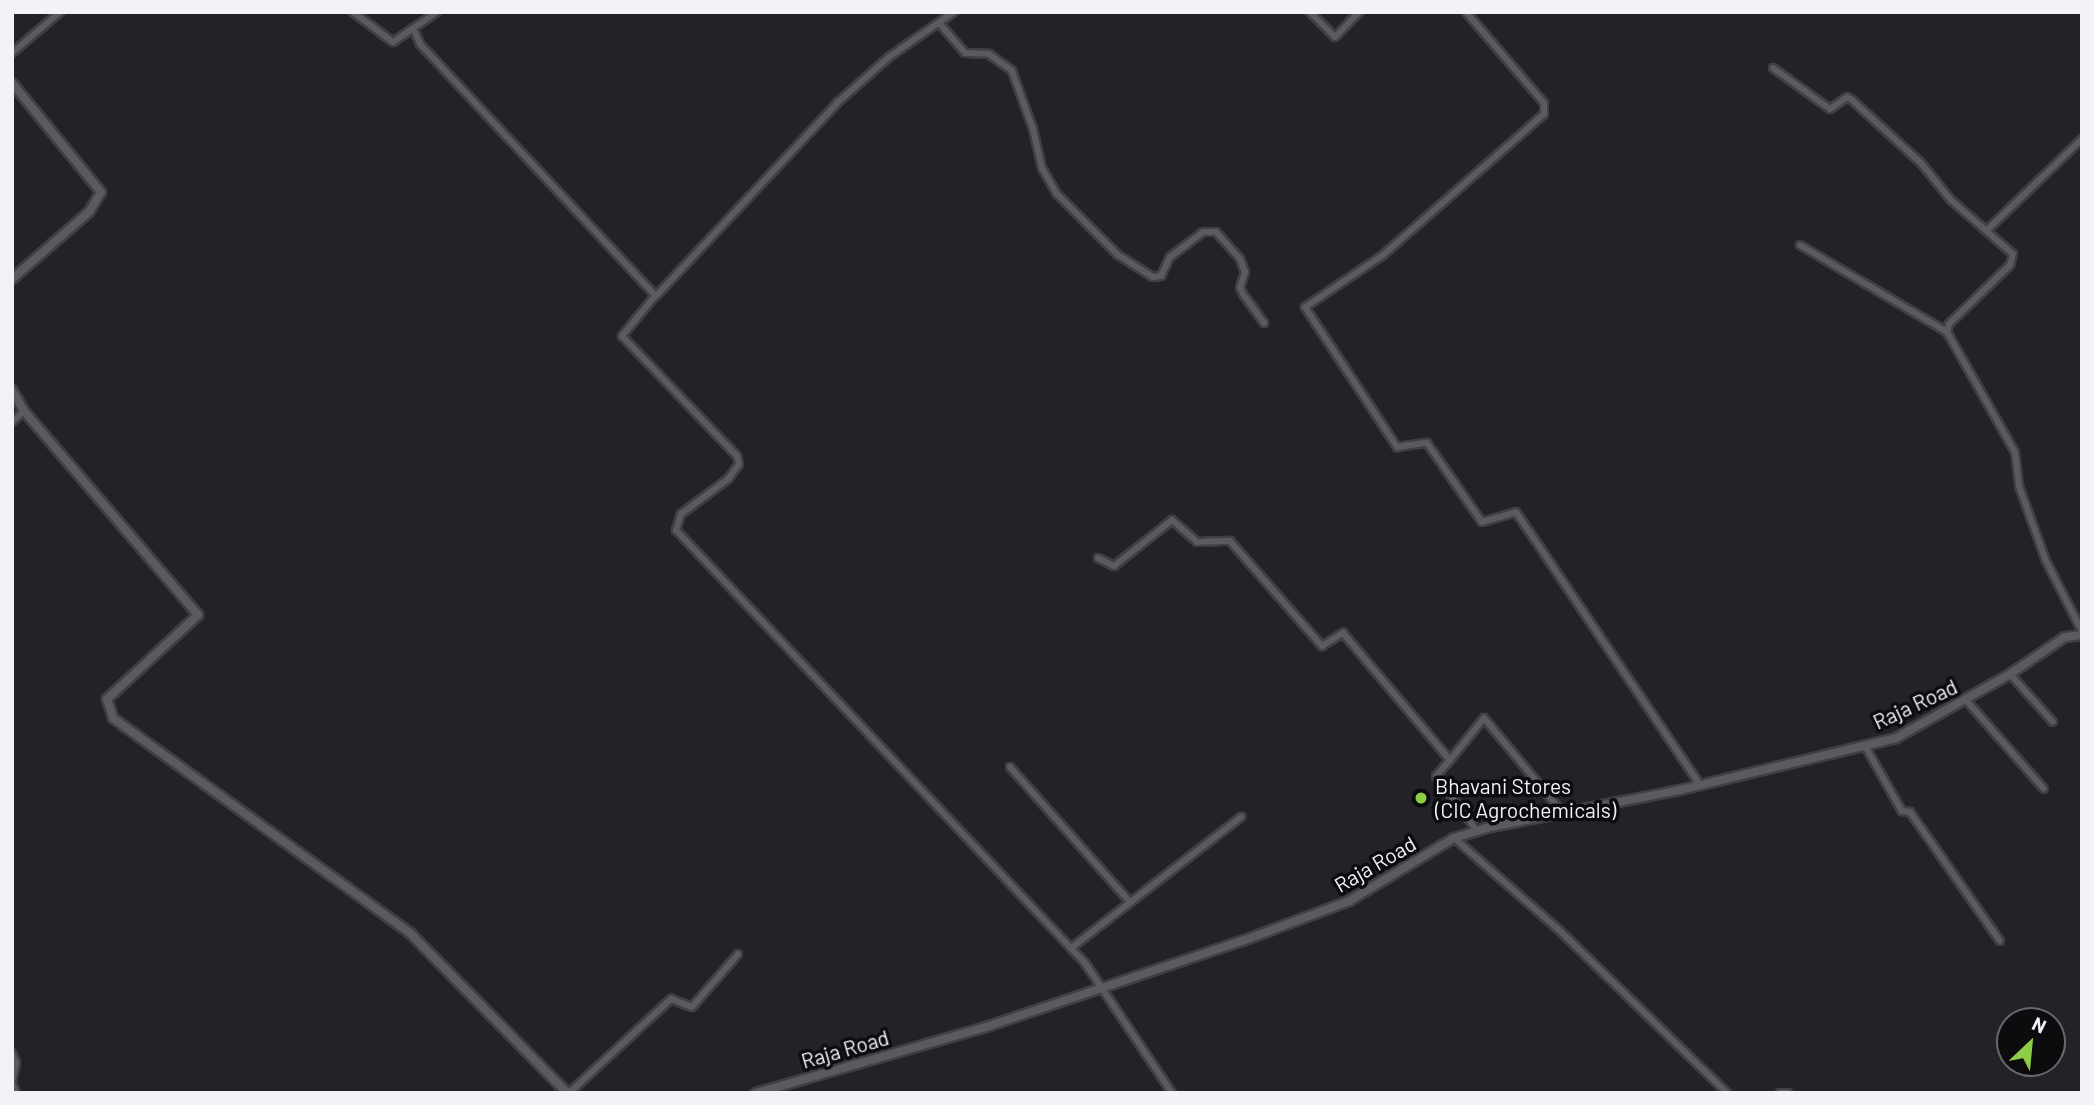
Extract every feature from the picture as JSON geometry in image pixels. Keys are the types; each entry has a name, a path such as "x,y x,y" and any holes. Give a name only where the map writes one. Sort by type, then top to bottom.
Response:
{"street":[{"path":"12,53 60,12"},
{"path":"353,12 393,42 437,12"},
{"path":"954,12 889,57 837,103 655,296 622,336 737,456 739,464 728,480 681,514 676,530 1070,947 1103,987 1172,1093"},
{"path":"1310,12 1335,37 1359,12"},
{"path":"1466,12 1544,103 1544,114 1383,256 1305,307 1397,447 1427,443 1482,522 1516,512 1700,785"},
{"path":"940,24 965,52 989,54 1012,71 1033,129 1042,168 1057,194 1118,255 1153,277 1161,276 1170,257 1203,232 1216,232 1240,259 1245,272 1240,287 1264,323"},
{"path":"413,28 420,44 655,296"},
{"path":"1773,68 1830,109 1847,97 1852,100 2013,254 2010,265 1949,324 1947,332"},
{"path":"12,83 100,192 89,212 12,279"},
{"path":"1987,230 2082,139"},
{"path":"1800,245 1947,332 2015,452 2019,486 2046,561 2082,633"},
{"path":"12,390 24,411 198,615 107,699 113,718 410,933 568,1093 671,999 692,1007 738,954"},
{"path":"12,422 24,411"},
{"path":"1098,558 1114,566 1172,520 1197,542 1230,541 1322,646 1343,633 1450,760"},
{"name":"Raja Road","path":"755,1093 989,1026 1349,901 1454,838 1700,785 1896,738 2010,674 2064,637 2082,633"},
{"path":"2010,674 2053,722"},
{"path":"1966,700 2044,789"},
{"path":"1477,831 1436,776 1484,718 1563,813"},
{"path":"1865,746 1902,811 1910,812 2000,941"},
{"path":"1010,767 1130,902"},
{"path":"1070,947 1241,817"},
{"path":"1454,838 1558,929 1727,1093"},
{"path":"12,1053 16,1063 12,1082 16,1093"},
{"path":"1780,1093 1788,1093"}],"place":[{"name":"Bhavani Stores (CIC Agrochemicals)","path":"1421,798"}]}
